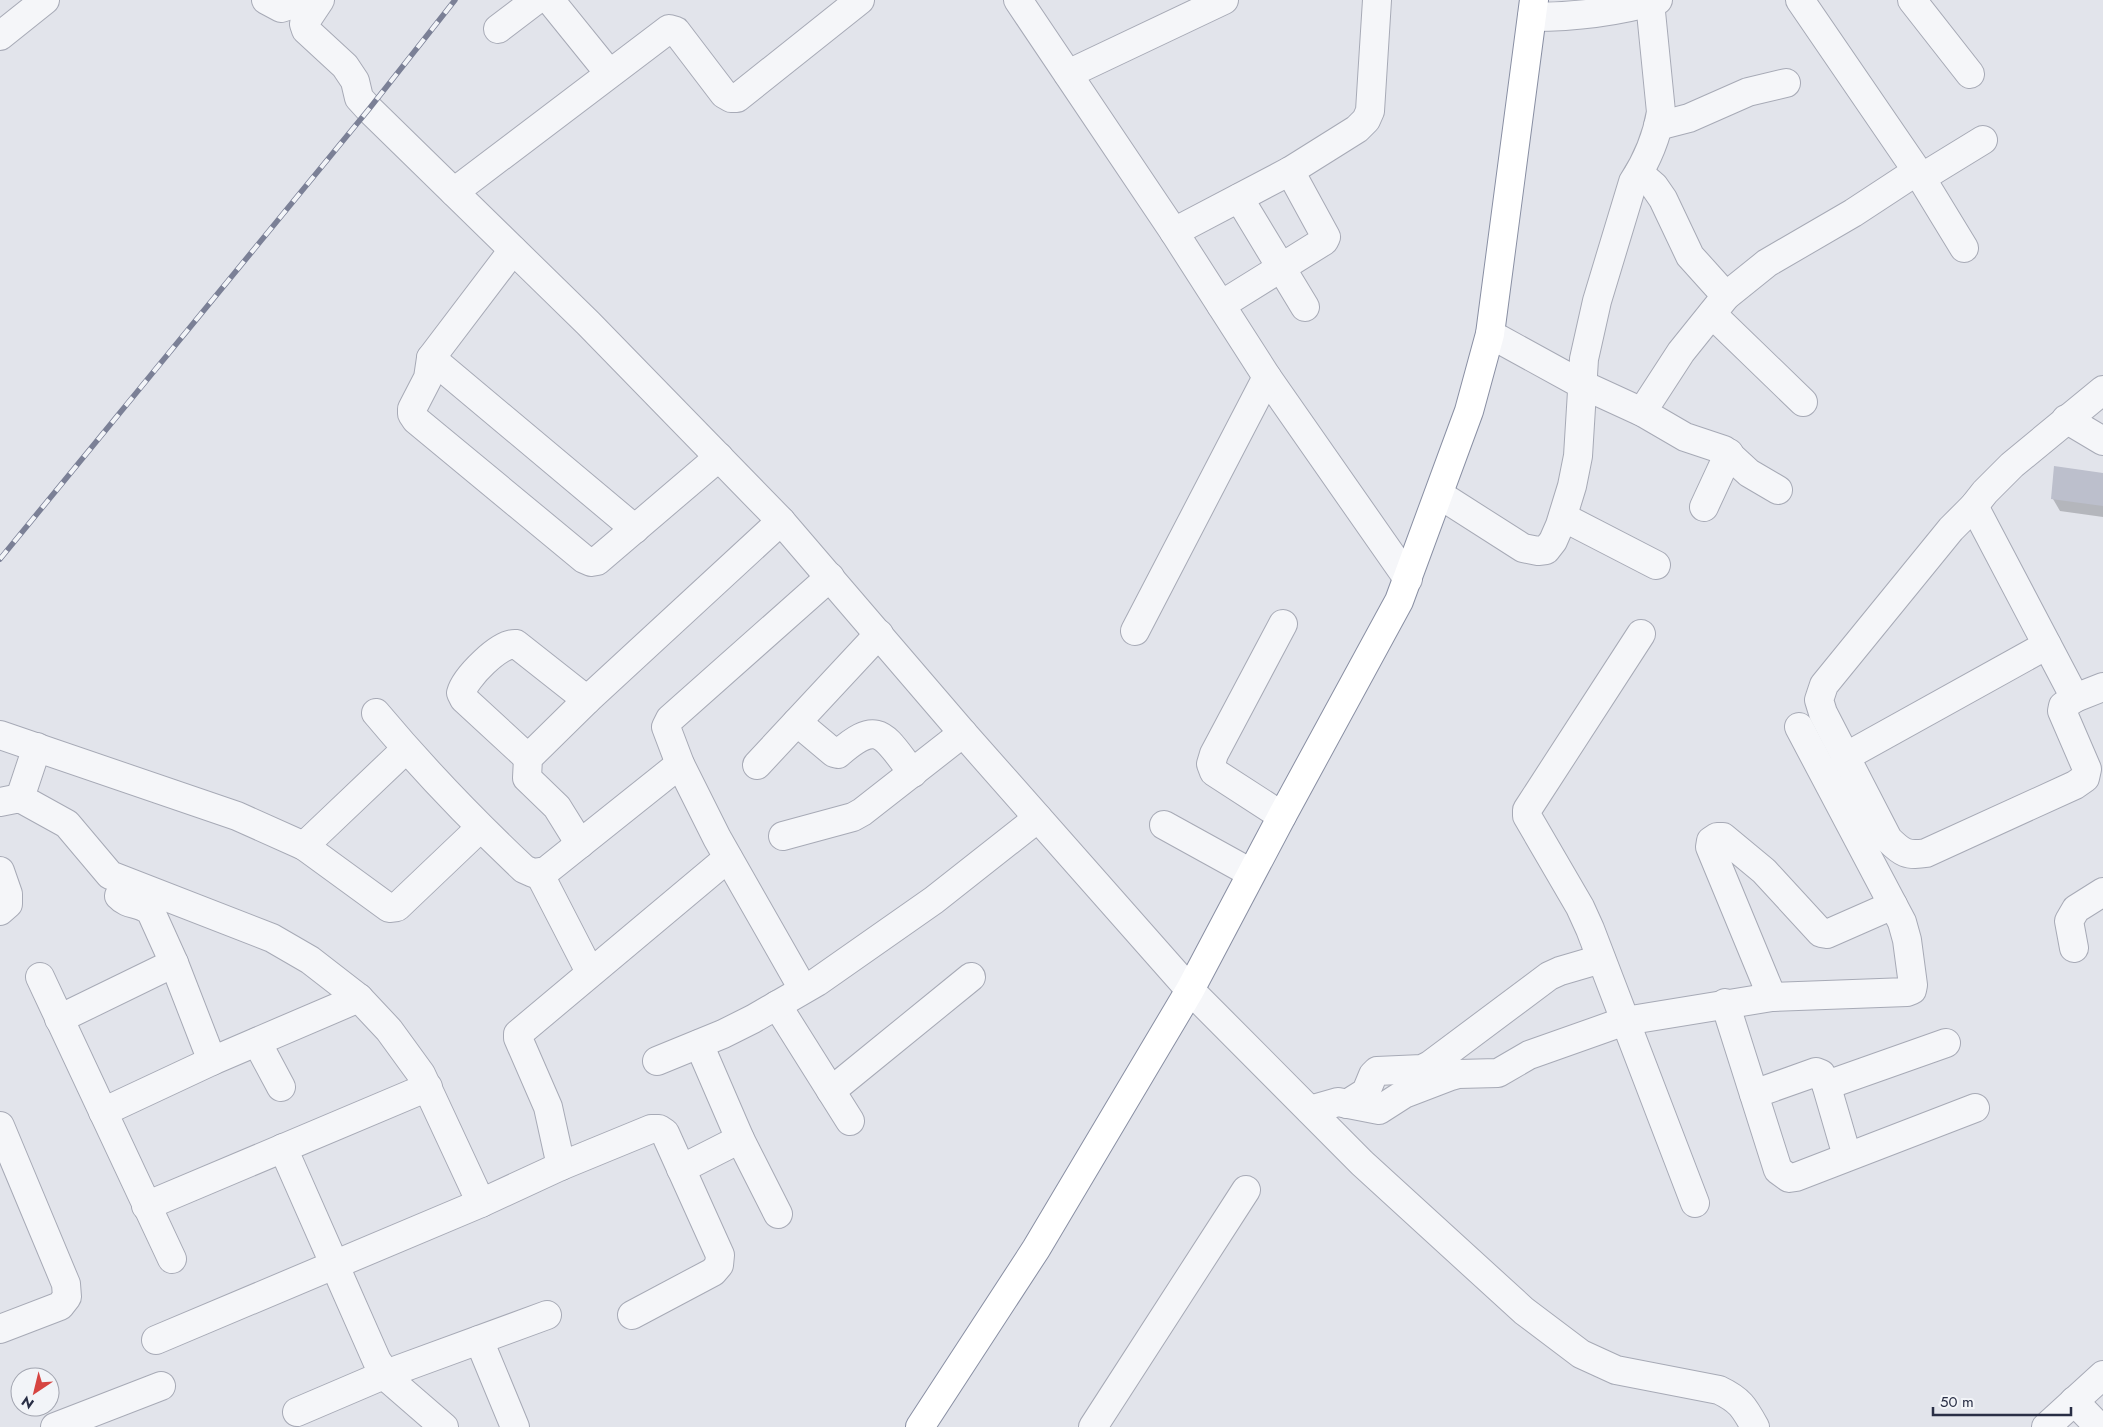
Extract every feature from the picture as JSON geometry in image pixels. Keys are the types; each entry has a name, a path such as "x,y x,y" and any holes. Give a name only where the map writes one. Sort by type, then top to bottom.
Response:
{"highway":[{"path":"920,1427 1036,1249 1190,990 1251,873 1399,601 1440,495 1469,411 1490,334 1533,8"}],"street":[{"path":"0,36 45,0"},
{"path":"266,0 281,8 307,0"},
{"path":"320,0 304,24 306,30 345,66 355,81 359,98 368,109 611,346 781,521 963,733 1190,990 1383,1183 1524,1311 1581,1354 1616,1370 1720,1390 1735,1398 1755,1427"},
{"path":"498,29 536,0"},
{"path":"550,0 609,73"},
{"path":"454,192 669,29 676,31 724,94 731,98 737,98 860,0"},
{"path":"1018,0 1174,232 1268,377 1408,579"},
{"path":"1068,74 1224,0"},
{"path":"1174,232 1290,171 1357,129 1366,120 1370,111 1377,0"},
{"path":"1800,0 1919,174 1964,248"},
{"path":"1912,0 1970,74"},
{"path":"1440,495 1523,548 1538,551 1546,550 1553,541 1563,517 1578,456 1584,359 1597,301 1633,182 1639,173 1658,126 1661,112 1654,1 1589,15 1568,17 1533,8"},
{"path":"1658,126 1689,118 1748,92 1786,83"},
{"path":"1642,412 1681,352 1719,305 1766,263 1919,174 1983,140"},
{"path":"1221,305 1324,241 1326,237 1290,171"},
{"path":"1639,173 1659,193 1690,256 1719,305 1803,402"},
{"path":"1239,198 1305,307"},
{"path":"513,250 431,358 426,382 412,409 412,414 416,420 584,559 591,562 597,562 719,457"},
{"path":"1490,334 1581,384 1642,412 1684,437 1729,453 1749,473 1778,490"},
{"path":"431,358 635,529"},
{"path":"1135,630 1268,377"},
{"path":"2103,390 2012,465 1951,529 1824,685 1819,700 1823,713 1888,840 1900,851 1913,855 1926,854 2075,785 2085,778 2087,769 2062,711 2063,706 2075,698 2103,687"},
{"path":"2066,419 2103,441"},
{"path":"1704,507 1729,453"},
{"path":"1974,506 2075,698"},
{"path":"1563,517 1656,565"},
{"path":"580,844 557,807 528,778 528,758 587,700 781,521"},
{"path":"803,989 728,858 680,764 666,726 670,719 830,577"},
{"path":"1282,816 1214,772 1211,764 1214,754 1283,624"},
{"path":"756,765 879,634"},
{"path":"1641,634 1527,810 1527,816 1580,907 1695,1203"},
{"path":"528,758 464,700 461,693 468,680 501,648 509,643 516,644 587,700"},
{"path":"1845,757 2047,645"},
{"path":"376,713 406,749 480,828 524,869 533,873 546,871 680,764"},
{"path":"797,722 834,753 838,754 862,736 872,733 883,736 913,773"},
{"path":"1310,1110 1333,1103 1379,1110 1404,1094 1451,1076 1458,1074 1498,1073 1529,1055 1625,1021 1725,1003 1772,997 1907,992 1912,990 1913,985 1906,932 1799,727"},
{"path":"783,836 852,817 872,805 963,733"},
{"path":"0,735 217,808 304,846 389,908 397,906 480,828"},
{"path":"37,747 10,800 67,824 110,875 122,899 127,902 140,904 151,912 174,963 212,1061"},
{"path":"304,846 406,749"},
{"path":"657,1061 753,1019 817,982 934,900 1038,818"},
{"path":"1164,825 1251,873"},
{"path":"1772,997 1710,847 1711,841 1716,837 1723,837 1764,871 1821,932 1827,934 1893,905"},
{"path":"561,1166 548,1108 518,1038 518,1034 728,858"},
{"path":"0,871 8,894 8,904 0,911"},
{"path":"539,873 590,972"},
{"path":"110,875 272,938 310,960 359,998 389,1030 428,1087 481,1203"},
{"path":"2074,948 2069,921 2076,909 2103,892"},
{"path":"1347,1104 1366,1092 1373,1075 1377,1071 1422,1069 1430,1065 1548,976 1601,959"},
{"path":"59,1019 174,963"},
{"path":"40,977 172,1259"},
{"path":"831,1091 971,977"},
{"path":"103,1112 212,1061 359,998"},
{"path":"1725,1003 1778,1170 1789,1178 1796,1177 1974,1108"},
{"path":"777,1005 850,1121"},
{"path":"257,1042 281,1087"},
{"path":"1826,1084 1946,1043"},
{"path":"698,1044 740,1139 778,1214"},
{"path":"1754,1094 1816,1072 1820,1074 1826,1084 1847,1156"},
{"path":"146,1206 428,1087"},
{"path":"0,1126 66,1284 67,1297 60,1306 0,1329"},
{"path":"156,1340 481,1203 561,1166 651,1129 660,1129 665,1133 720,1255 719,1265 713,1272 632,1315"},
{"path":"681,1169 740,1139"},
{"path":"283,1148 377,1361 392,1382 444,1427"},
{"path":"1093,1427 1246,1190"},
{"path":"297,1412 386,1374 547,1316"},
{"path":"479,1340 515,1427"},
{"path":"2046,1427 2103,1375"},
{"path":"55,1427 161,1386"},
{"path":"2074,1401 2098,1427"}],"building":[{"path":"2054,466 2103,473 2103,506 2051,499"}],"railway":[{"path":"0,559 369,109 455,0"}]}
